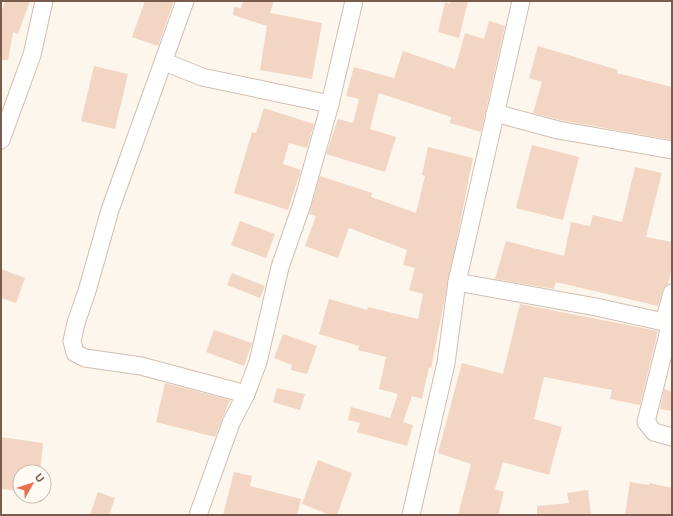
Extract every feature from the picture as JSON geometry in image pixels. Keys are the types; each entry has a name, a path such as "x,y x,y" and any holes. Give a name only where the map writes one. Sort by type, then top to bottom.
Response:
{"street":[{"path":"1,140 32,55 44,1"},
{"path":"185,1 165,62 110,210 72,341 74,350 78,355 85,358 141,366 246,394"},
{"path":"198,515 231,423 246,394 258,362 280,267 302,204 330,104 354,1"},
{"path":"411,515 446,363 457,282 521,1"},
{"path":"165,62 202,77 330,104"},
{"path":"495,113 558,130 672,150"},
{"path":"457,282 650,318 669,319"},
{"path":"672,293 669,319 646,422 654,432 672,437"}],"building":[{"path":"5,1 30,1 18,34 13,32 8,60 1,60 1,13"},
{"path":"145,1 174,1 158,46 132,37"},
{"path":"243,1 274,1 270,13 322,23 312,79 260,70 267,26 233,15 234,7 241,8"},
{"path":"451,1 468,1 459,38 438,32 445,2 450,4"},
{"path":"489,21 505,26 481,132 450,123 451,117 379,93 370,129 396,137 385,172 326,154 338,119 353,123 359,99 346,96 354,67 394,78 403,51 455,69 465,33 484,39"},
{"path":"538,46 618,70 617,73 672,87 672,140 560,120 533,113 542,82 529,78"},
{"path":"94,66 128,74 115,129 81,121"},
{"path":"264,108 314,124 307,148 289,143 283,164 301,170 288,210 234,193 252,132 256,133"},
{"path":"532,145 579,157 563,220 516,208"},
{"path":"428,147 473,158 431,368 429,367 422,399 412,396 403,422 413,425 407,446 357,432 360,423 348,420 351,407 390,418 398,394 379,389 386,357 358,350 359,346 319,334 329,299 367,310 368,307 418,319 423,294 409,290 415,268 403,265 407,250 349,228 338,258 305,246 316,216 309,214 320,176 372,193 371,197 416,213 425,176 422,175"},
{"path":"635,167 662,173 646,237 672,242 672,268 668,284 663,290 658,306 556,282 554,289 495,279 506,241 564,256 571,222 590,226 593,215 622,222"},
{"path":"240,221 275,234 266,258 231,245"},
{"path":"1,269 25,278 16,303 1,298"},
{"path":"232,273 265,286 260,298 227,285"},
{"path":"520,304 658,331 640,405 610,399 612,390 544,377 534,419 562,427 549,475 503,462 495,489 504,492 498,515 458,515 471,464 438,453 462,363 503,374"},
{"path":"214,330 252,343 244,366 206,352"},
{"path":"283,334 317,346 307,374 291,370 292,365 274,358"},
{"path":"165,383 230,400 215,437 156,422"},
{"path":"277,388 305,394 300,410 273,402"},
{"path":"664,389 672,392 672,411 660,409"},
{"path":"1,437 43,443 41,464 12,464 12,490 1,489"},
{"path":"318,460 352,473 337,515 330,515 302,504"},
{"path":"234,472 252,476 250,486 301,499 297,515 223,515"},
{"path":"630,482 649,485 650,483 672,488 672,515 625,515"},
{"path":"588,490 591,515 537,515 537,506 569,503 567,493"},
{"path":"98,492 115,498 109,515 90,515"}]}
